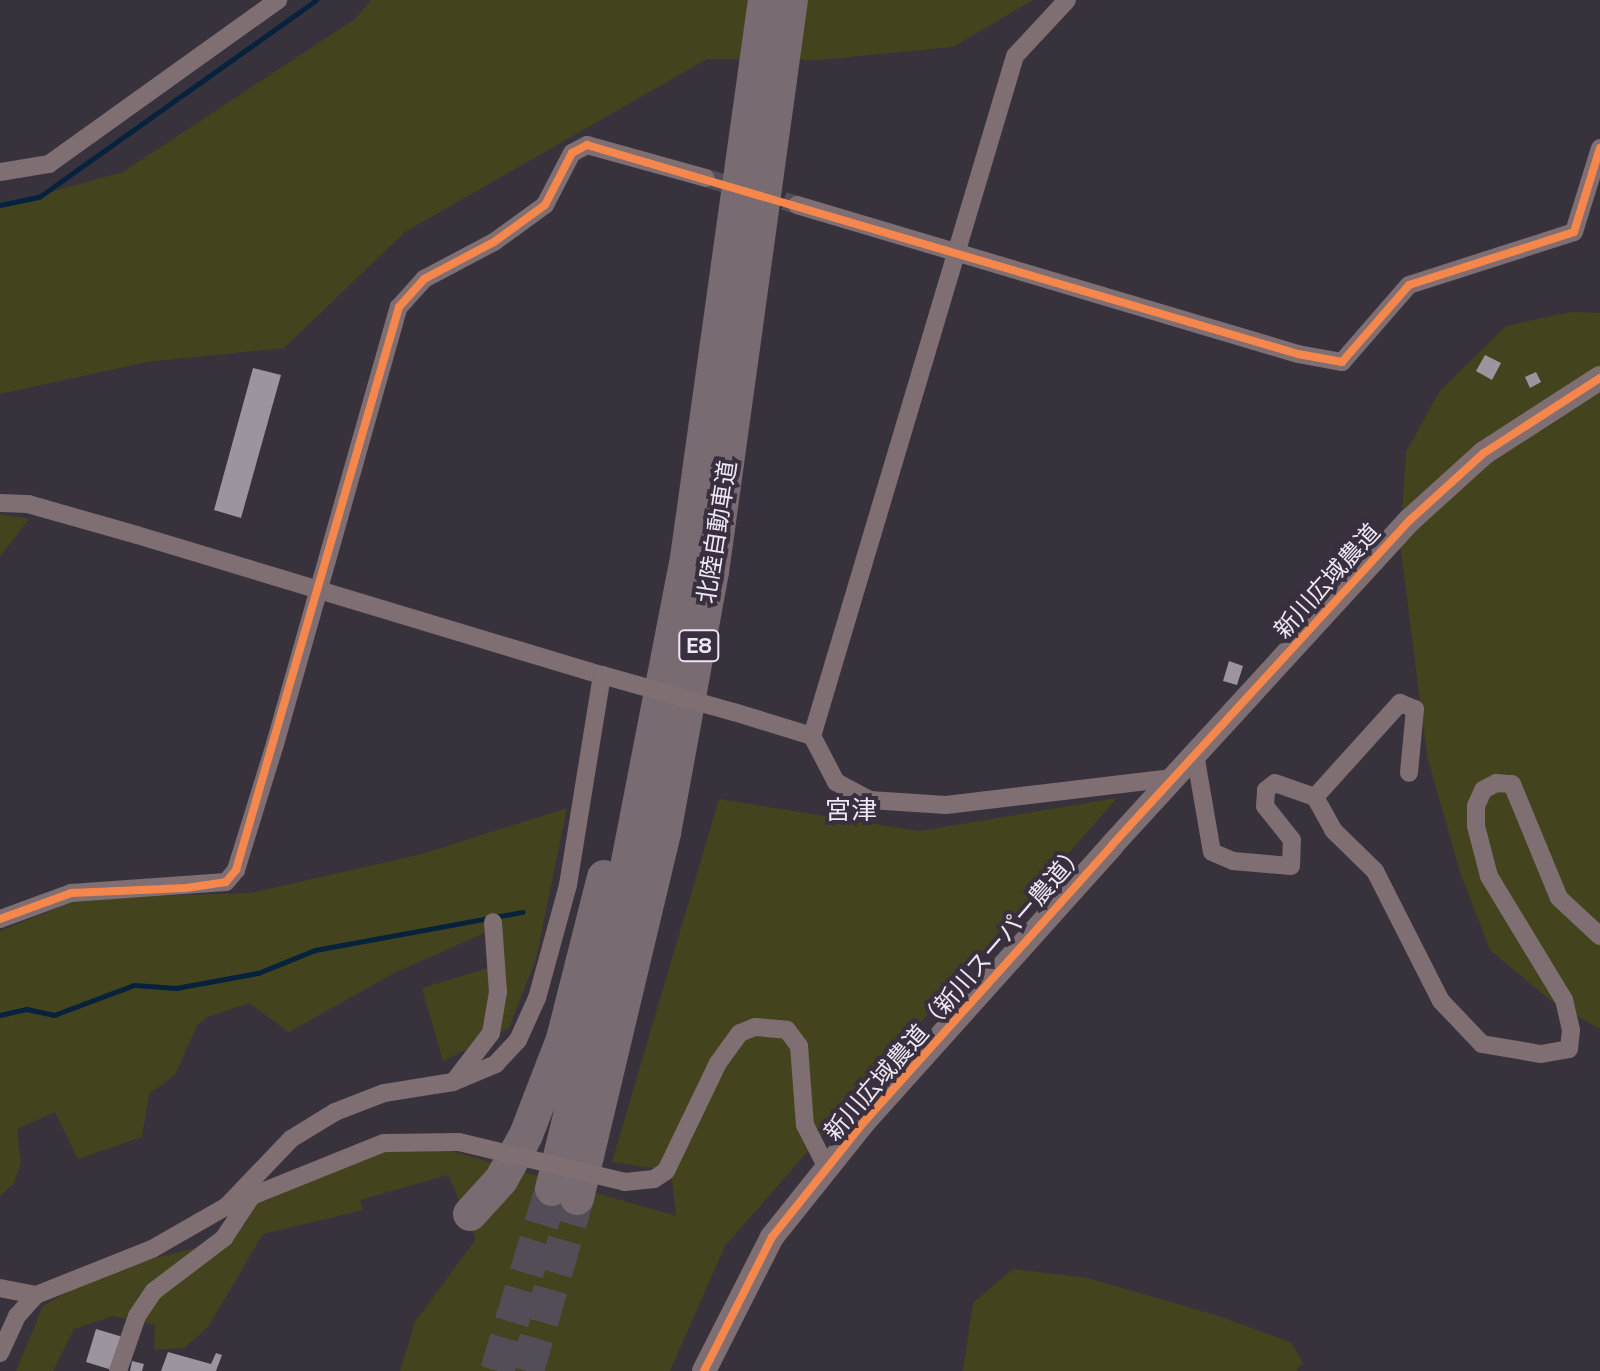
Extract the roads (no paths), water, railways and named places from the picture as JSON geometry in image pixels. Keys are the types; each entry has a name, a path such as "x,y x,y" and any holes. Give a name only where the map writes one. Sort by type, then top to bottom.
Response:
{"highway":[{"name":"北陸自動車道","path":"765,0 767,84 733,431 683,732 565,1194 660,707 728,269 767,84 791,0"},
{"path":"470,1214 501,1180 526,1135 563,1039 643,717 728,269"}],"street":[{"path":"0,172 49,164 278,0"},
{"path":"1067,0 1015,56 812,736 836,782 870,800 946,805 1174,778"},
{"path":"0,919 71,893 226,882 236,870 399,307 424,279 494,242 545,205 572,153 587,145 706,178"},
{"path":"797,205 1298,354 1342,362 1409,285 1574,232 1600,148"},
{"name":"新川広域農道","path":"1112,845 1410,520 1484,453 1600,378"},
{"path":"0,503 28,504 812,736"},
{"path":"227,1206 291,1139 335,1112 384,1093 453,1082 496,1064 518,1040 537,998 568,885 602,675"},
{"path":"1315,797 1400,703 1415,709 1409,773"},
{"path":"1195,754 1212,852 1233,861 1291,866 1292,840 1265,806 1266,790 1275,783 1315,797 1333,830 1375,871 1441,1001 1482,1044 1541,1054 1569,1049 1571,1030 1564,1000 1489,876 1476,826 1476,806 1483,790 1496,783 1512,784 1559,898 1600,936"},
{"name":"新川広域農道（新川スーパー農道）","path":"704,1371 772,1237 827,1168 1112,845"},
{"path":"453,1082 491,1033 498,992 493,922"},
{"path":"0,1353 17,1316 36,1295 152,1249 227,1206 384,1143 459,1142 625,1182 654,1179 666,1171 718,1063 740,1033 755,1027 787,1030 799,1046 805,1125 827,1168"},
{"path":"118,1371 137,1316 154,1291 224,1238 251,1197"},
{"path":"0,1288 36,1295"}],"waterway":[{"path":"0,205 39,197 316,0"},
{"path":"0,1015 26,1009 54,1015 134,985 176,988 258,973 315,950 523,912"}],"tunnel":[{"path":"706,178 797,205"},
{"path":"497,1371 552,1189"},
{"path":"527,1371 577,1198"}],"district":[{"name":"宮津","path":"851,811"}]}
